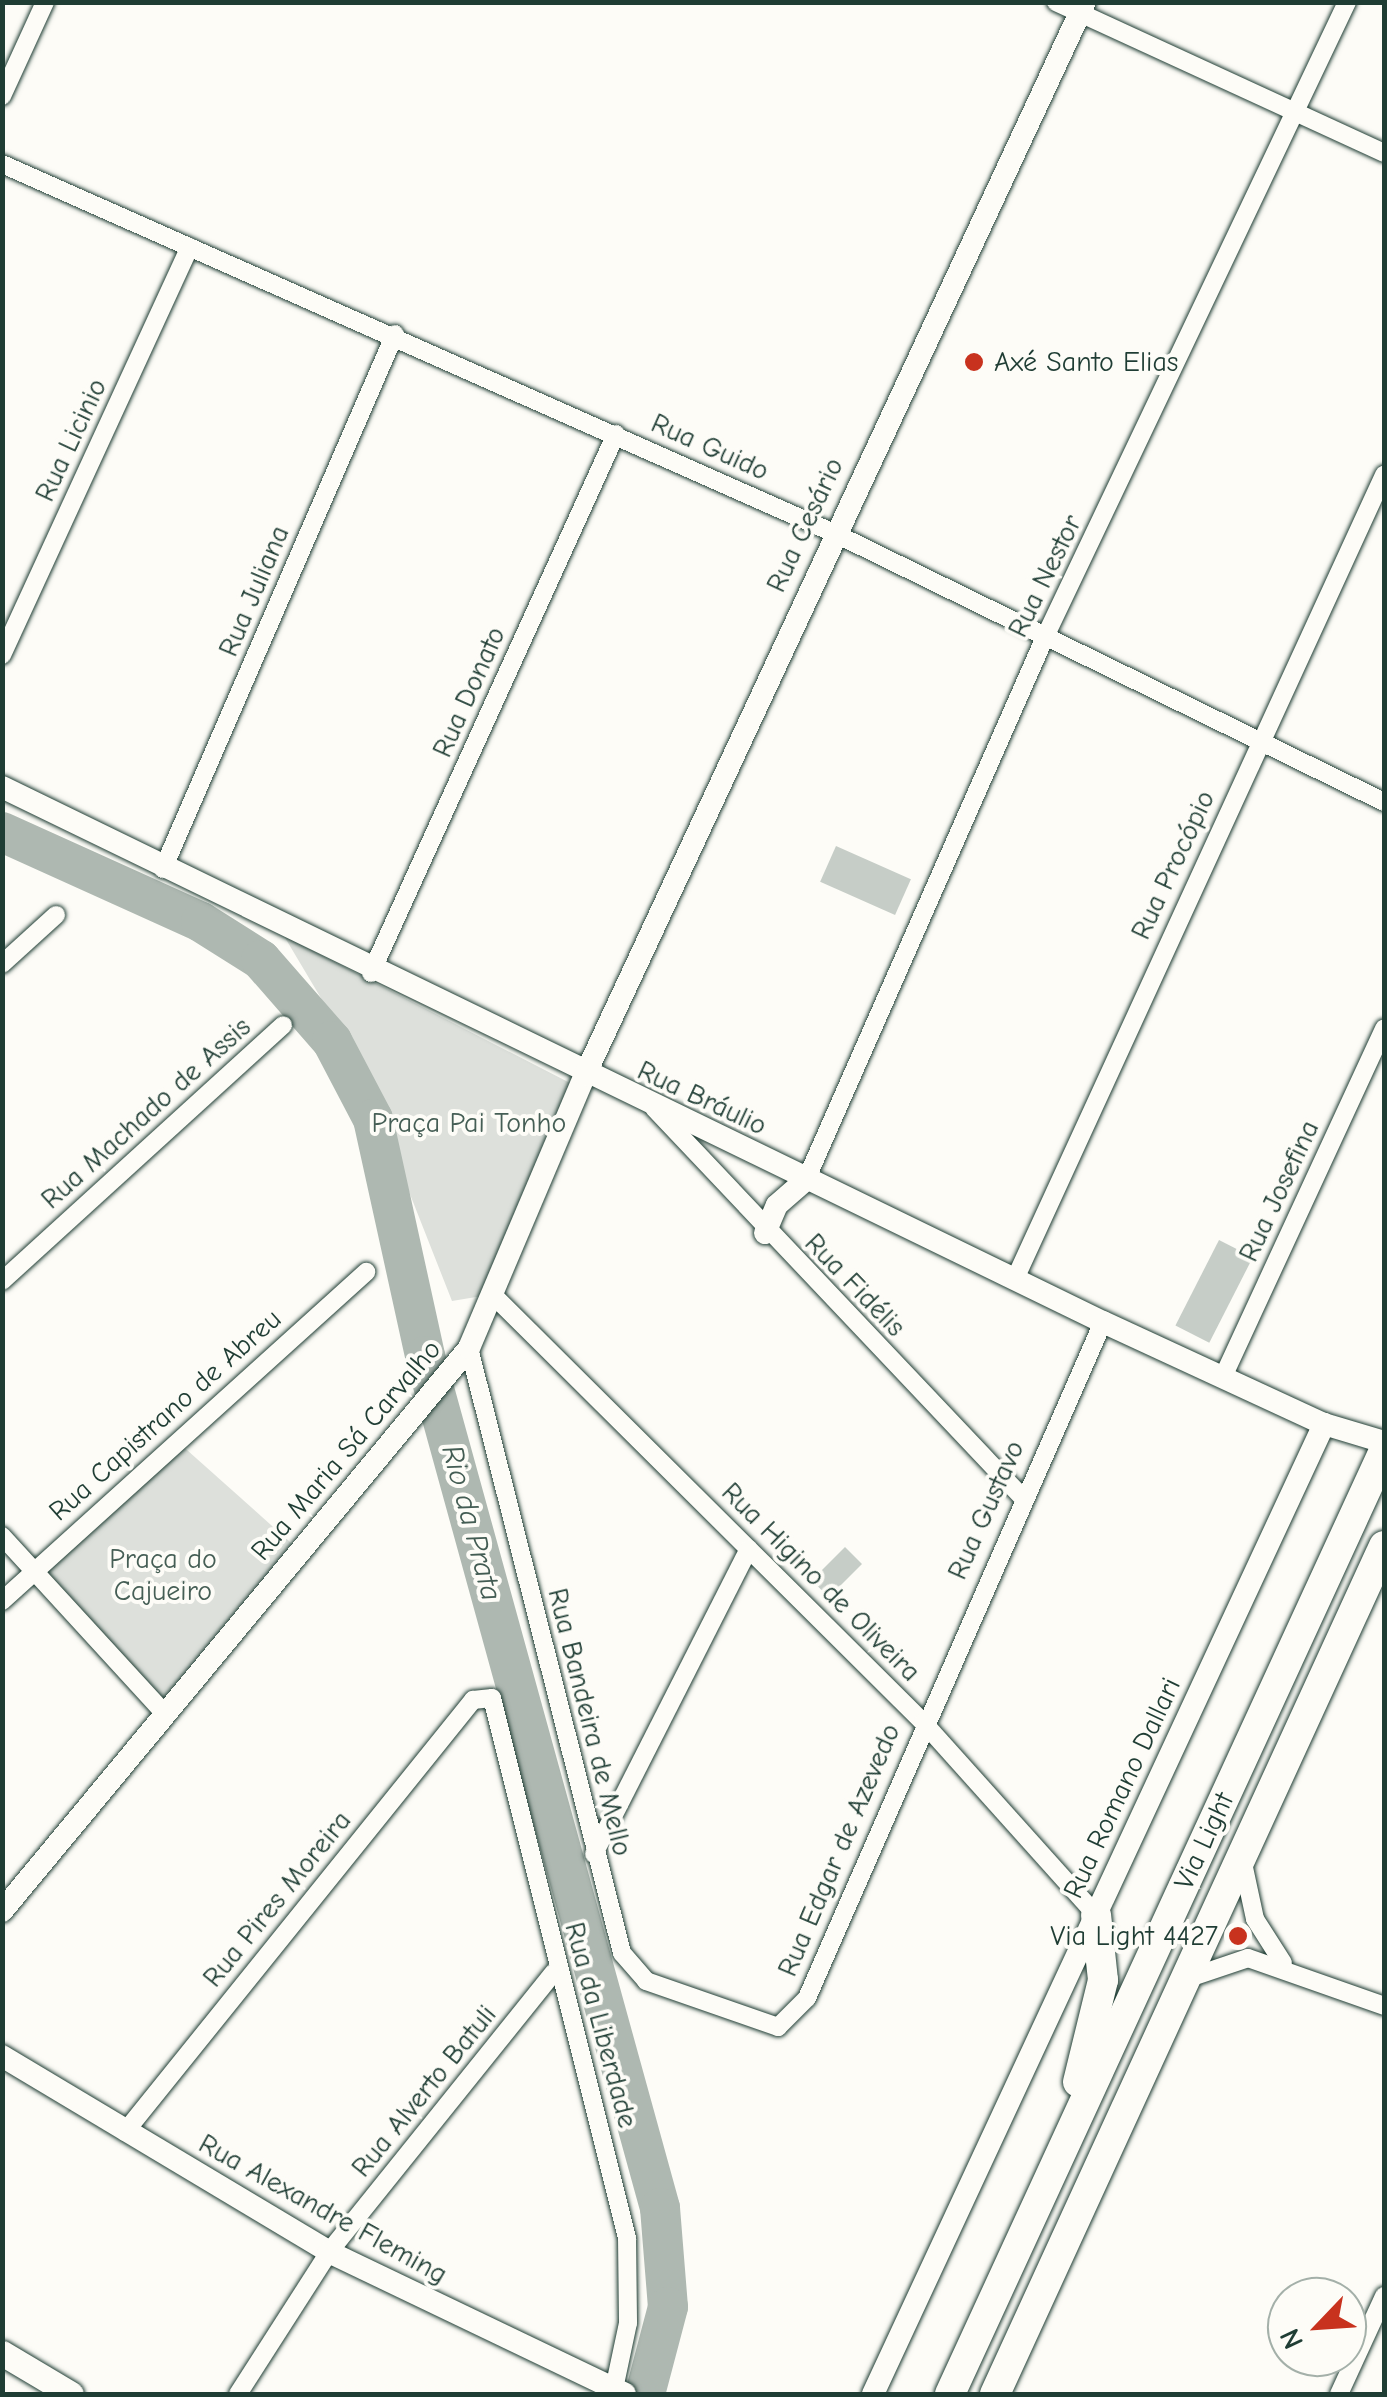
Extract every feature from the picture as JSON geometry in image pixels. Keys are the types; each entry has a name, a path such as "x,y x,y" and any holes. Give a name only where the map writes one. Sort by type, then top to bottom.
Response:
{"main road":[{"name":"Via Light","path":"950,2394 1380,1461"},
{"name":"Via Light","path":"994,2394 1384,1546"},
{"path":"1062,2150 1103,1980 1096,1915"},
{"path":"4,2356 71,2394"}],"street":[{"path":"2,96 45,2"},
{"path":"1056,2 1082,8 1384,152"},
{"name":"Rua Nestor","path":"806,1180 1045,638 1298,114 1347,2"},
{"name":"Rua Cesário","path":"585,1075 834,533 1082,8"},
{"name":"Rua Guido","path":"2,164 395,334 834,533 1384,802"},
{"name":"Rua Licinio","path":"2,655 190,247"},
{"name":"Rua Juliana","path":"163,870 395,334"},
{"name":"Rua Donato","path":"371,973 616,434"},
{"name":"Rua Procópio","path":"1015,1279 1384,476"},
{"name":"Rua Bráulio","path":"2,787 371,973 1103,1322 1324,1424 1384,1442"},
{"path":"2,964 56,916"},
{"name":"Rua Machado de Assis","path":"2,1282 283,1026"},
{"name":"Rua Josefina","path":"1223,1377 1384,1028"},
{"name":"Rua Maria Sá Carvalho","path":"2,1911 417,1418 469,1348 497,1298 585,1075"},
{"name":"Rua Fidélis","path":"654,1108 766,1233 1022,1496"},
{"path":"766,1233 777,1205 806,1180"},
{"name":"Rua Capistrano de Abreu","path":"2,1601 366,1272"},
{"name":"Rua Higino de Oliveira","path":"497,1298 923,1722 1096,1915"},
{"name":"Rua Gustavo","path":"923,1722 1103,1322"},
{"name":"Rua Bandeira de Mello","path":"469,1348 594,1854 631,1968 759,2028"},
{"name":"Rua Romano Dallari","path":"873,2394 1324,1424"},
{"path":"2,1536 166,1715"},
{"path":"594,1854 749,1550"},
{"name":"Rua da Liberdade","path":"473,1700 492,1698 500,1715 554,1972 627,2238 628,2323 619,2392"},
{"name":"Rua Pires Moreira","path":"125,2132 473,1700"},
{"name":"Rua Edgar de Azevedo","path":"759,2028 778,2028 808,1998 923,1722"},
{"path":"1242,1856 1255,1919 1283,1963"},
{"path":"1181,1983 1224,1960 1283,1963 1384,2006"},
{"name":"Rua Alverto Batuli","path":"238,2394 329,2252 554,1972"},
{"name":"Rua Alexandre Fleming","path":"2,2056 329,2252 619,2392"},
{"path":"1339,2394 1378,2329 1384,2296"}],"green space":[{"name":"Praça Pai Tonho","path":"284,936 572,1084 488,1295 452,1301 356,1057"},
{"name":"Praça do Cajueiro","path":"178,1442 299,1550 166,1709 37,1571"}],"building":[{"path":"836,846 911,879 895,915 820,882"},
{"path":"1219,1240 1253,1257 1209,1343 1175,1326"},
{"path":"845,1547 862,1564 829,1597 812,1580"}],"waterway":[{"name":"Rio da Prata","path":"2,832 201,922 261,960 332,1041 373,1119 425,1356 660,2208 668,2307 645,2394"}],"place":[{"name":"Axé Santo Elias","path":"974,362"},
{"name":"Via Light 4427","path":"1238,1936"}]}
